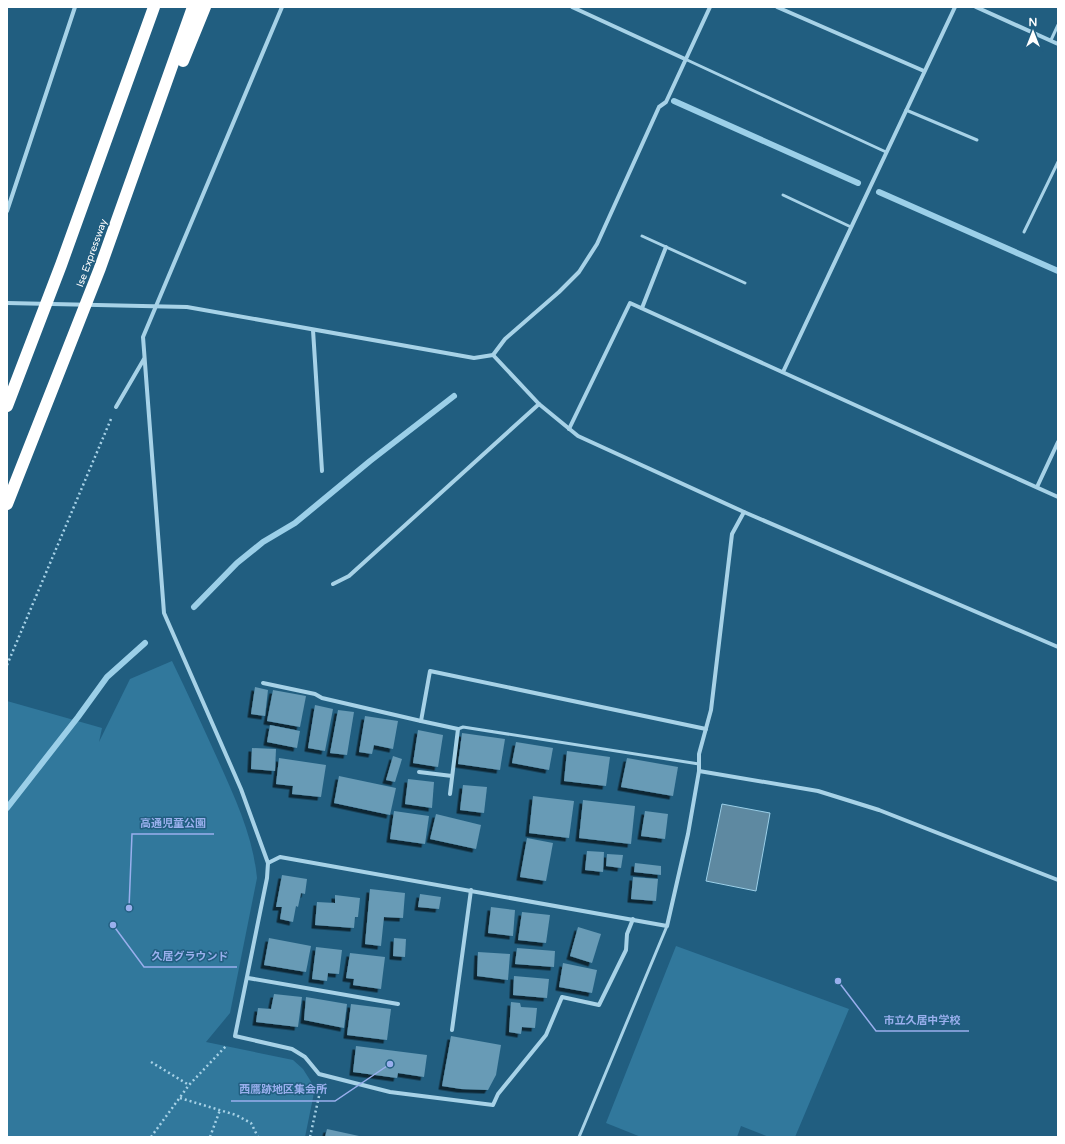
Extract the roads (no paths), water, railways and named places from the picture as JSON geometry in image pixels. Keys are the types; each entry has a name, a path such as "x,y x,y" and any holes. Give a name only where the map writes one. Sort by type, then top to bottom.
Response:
{"highway":[{"path":"8,404 61,265 154,7"},
{"name":"Ise Expressway","path":"7,504 100,268 193,7"},
{"path":"100,268 205,7"}],"street":[{"path":"7,211 75,7"},
{"path":"282,7 143,337 164,614 241,789 268,863 267,878 248,978 235,1036 292,1049 305,1057 319,1074 390,1092 493,1104 498,1094 546,1035 562,997 600,1005 626,950 627,934 633,919"},
{"path":"572,7 685,59"},
{"path":"7,303 187,307 474,358 492,355 505,339 559,292 579,272 596,244 659,107 666,102 710,7"},
{"path":"777,7 924,72"},
{"path":"783,372 955,7"},
{"path":"976,7 1058,44"},
{"path":"642,308 666,247"},
{"path":"569,429 630,303 1058,496"},
{"path":"313,330 322,471"},
{"path":"492,355 539,404 578,436 744,512 1058,647"},
{"path":"116,407 144,359"},
{"path":"333,584 349,576 539,404"},
{"path":"1037,487 1058,442"},
{"path":"268,863 280,857 667,926 699,771 699,754 712,703 732,534 744,512"},
{"path":"421,721 430,671 706,729"},
{"path":"263,683 315,694 322,698 458,729 450,794"},
{"path":"699,771 826,793 879,810 1058,880"},
{"path":"419,772 452,776"},
{"path":"452,1030 471,890"},
{"path":"248,978 398,1004"}],"lane":[{"path":"1050,40 1058,25"},
{"path":"685,59 886,152"},
{"path":"906,110 977,140"},
{"path":"1024,232 1058,162"},
{"path":"783,195 851,227"},
{"path":"642,236 745,283"},
{"path":"458,729 464,727 699,764"},
{"path":"579,1137 667,926"}],"waterway":[{"path":"674,101 858,183"},
{"path":"879,192 1058,271"},
{"path":"194,607 237,563 263,542 295,523 370,461 454,396"},
{"path":"7,808 78,717 107,677 145,643"}],"place":[{"name":"高通児童公園","path":"129,908"},
{"name":"久居グラウンド","path":"113,925"},
{"name":"市立久居中学校","path":"838,981"},
{"name":"西鷹跡地区集会所","path":"390,1064"}]}
